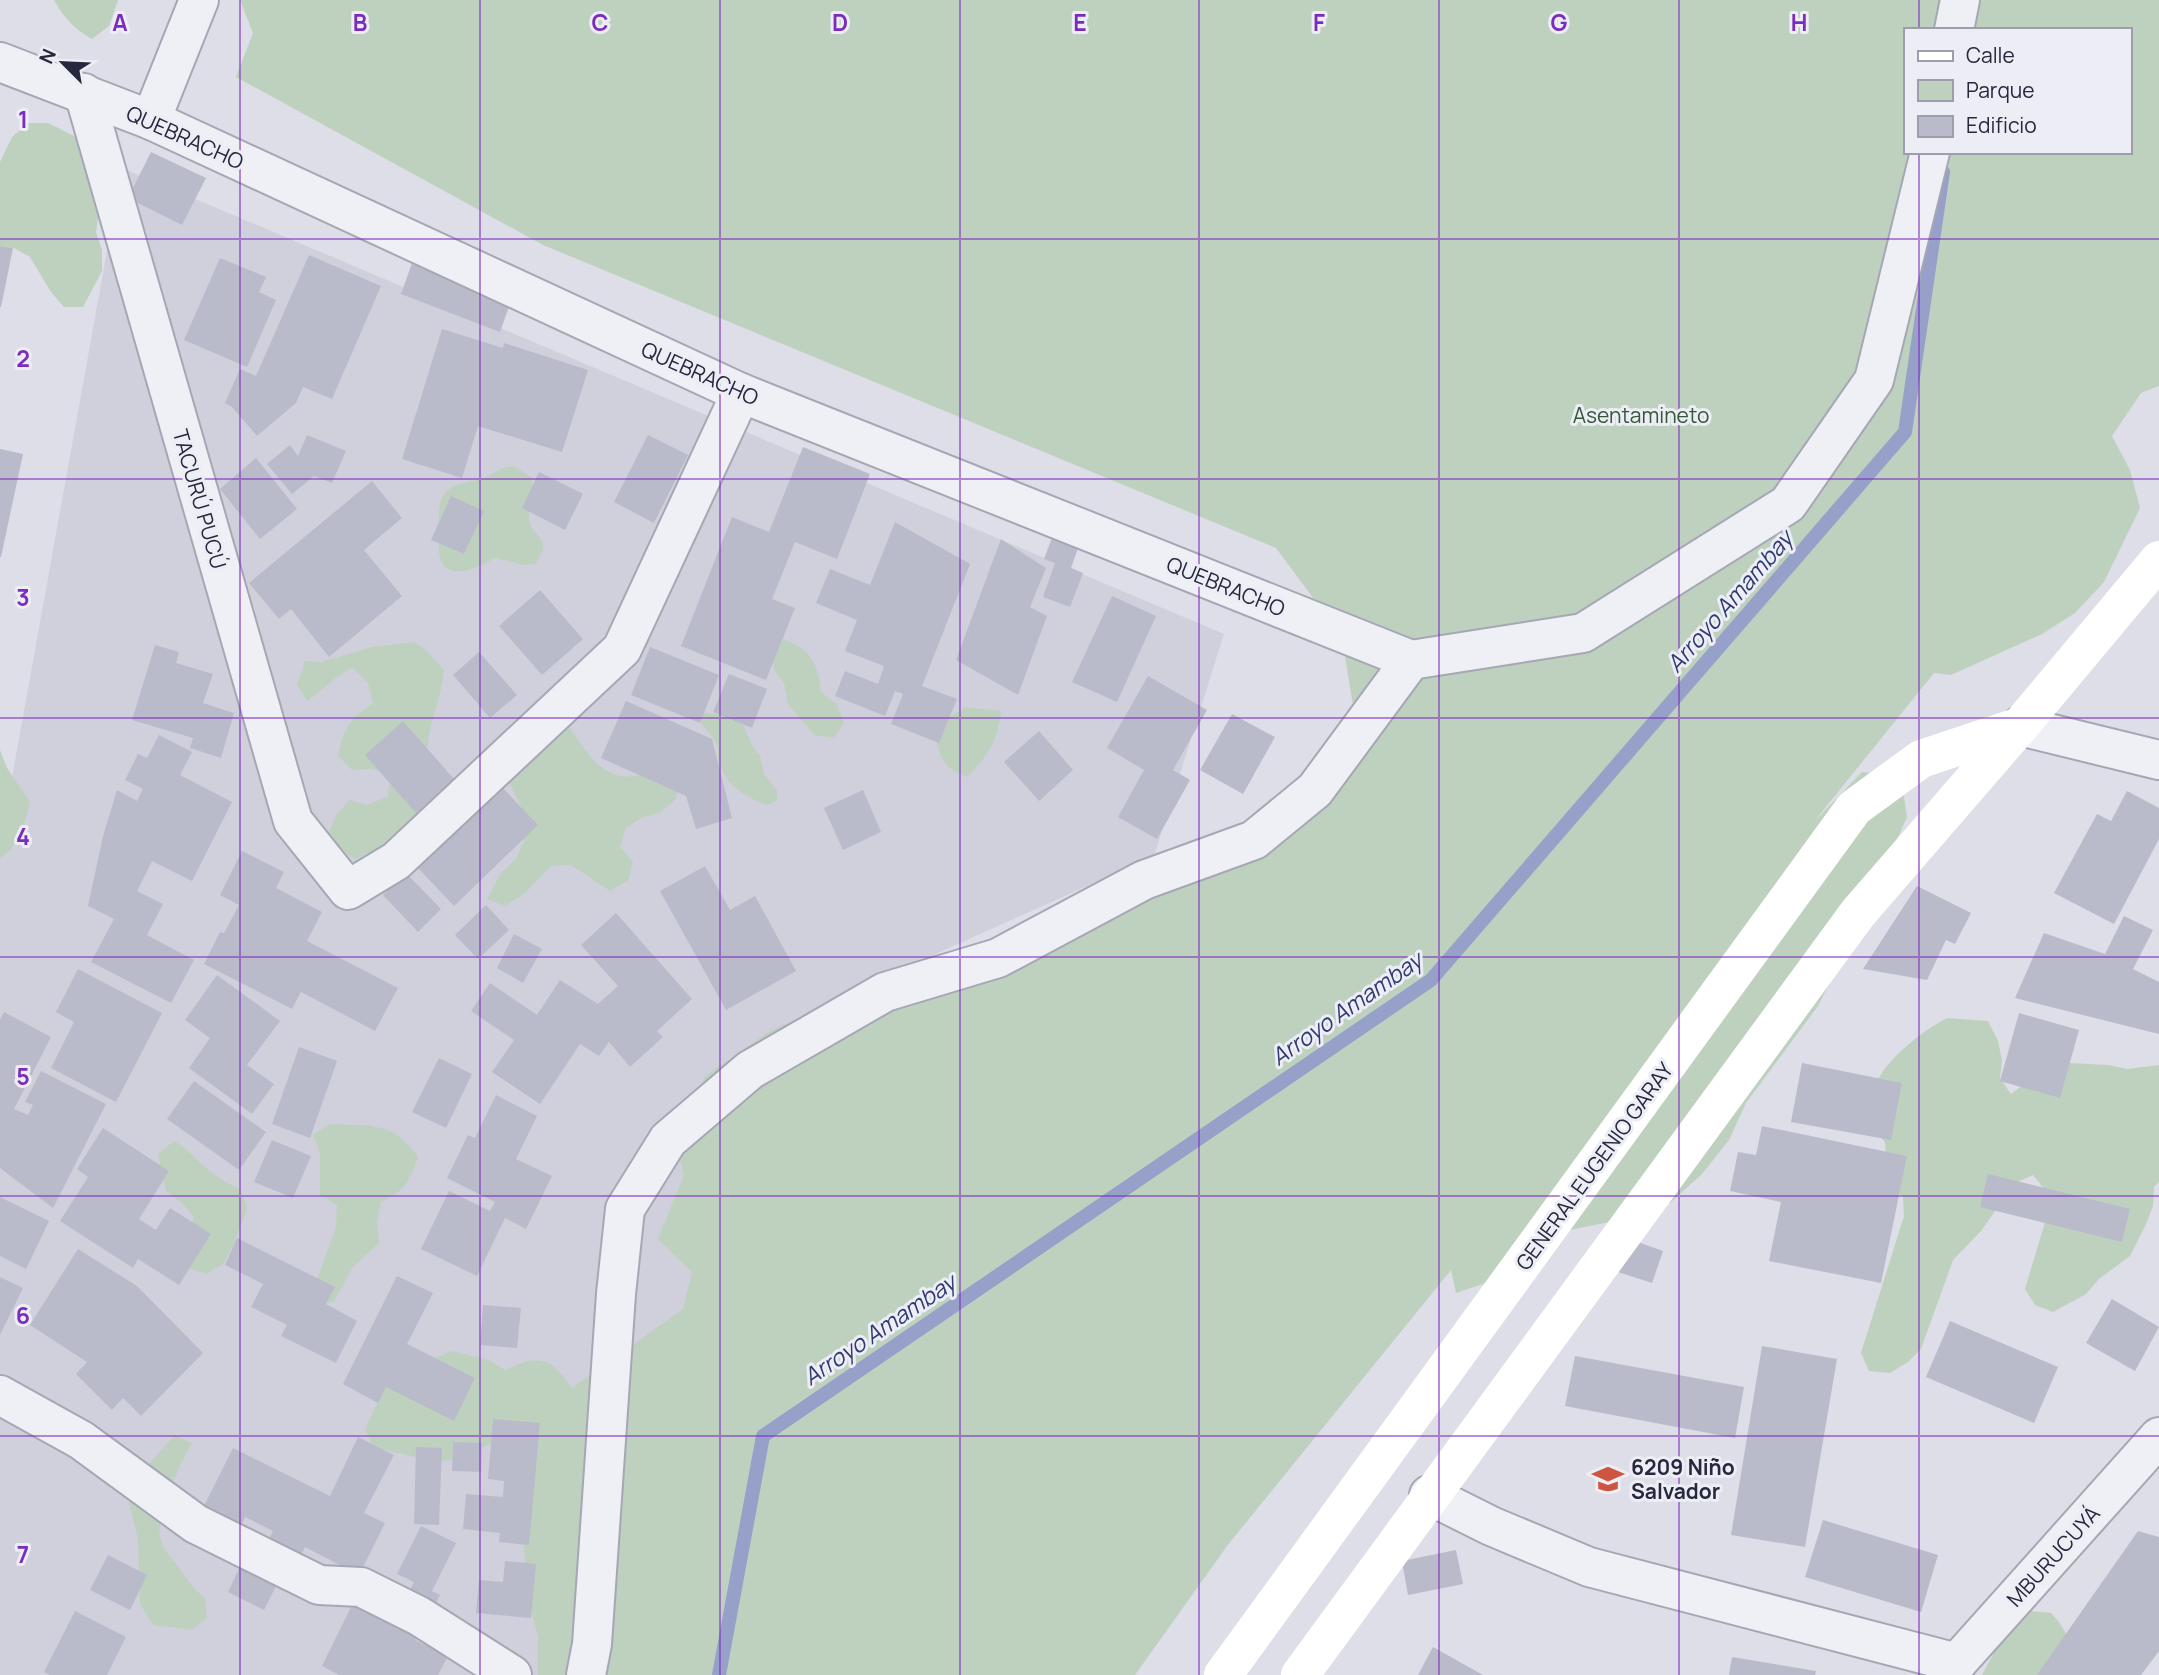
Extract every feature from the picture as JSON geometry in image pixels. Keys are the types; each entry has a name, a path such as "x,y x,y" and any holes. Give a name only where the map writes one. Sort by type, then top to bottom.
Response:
{"street":[{"path":"150,120 199,0"},
{"path":"1954,28 1959,0"},
{"name":"QUEBRACHO","path":"0,62 150,120 741,393 1411,660"},
{"name":"TACURÚ PUCÚ","path":"84,93 293,821 348,890 396,861 622,649 741,393"},
{"path":"586,1675 592,1644 615,1307 625,1209 668,1140 750,1070 885,992 998,958 1144,880 1255,840 1315,790 1411,660 1583,633 1788,504 1874,380 1930,154"},
{"path":"1300,1675 1429,1495 1858,913 2020,726 2159,559"},
{"path":"2020,726 2159,760"},
{"name":"GENERAL EUGENIO GARAY","path":"1223,1675 1854,808 1921,759 2020,726"},
{"path":"0,1395 81,1440 196,1524 318,1585 361,1587 419,1616 512,1675"},
{"name":"MBURUCUYÁ","path":"1952,1669 2159,1437"},
{"path":"1429,1495 1491,1526 1589,1567 1952,1669"}],"shaded area":[{"path":"122,168 1224,634 1154,856 822,1005 615,1675 0,1675 0,844"}],"green space":[{"path":"54,0 118,0 109,26 92,39 70,22"},
{"name":"Asentamineto","path":"240,0 2159,0 2159,386 2141,393 2112,436 2130,470 2140,508 2104,582 2075,613 2042,634 1951,675 1934,673 1813,823 1862,772 1901,777 1907,817 1857,929 1818,1006 1746,1103 1729,1140 1702,1174 1671,1202 1635,1217 1559,1232 1492,1281 1456,1293 1451,1270 1227,1546 1135,1675 538,1675 538,1636 527,1597 522,1512 509,1436 456,1459 435,1462 373,1447 365,1429 382,1393 394,1376 451,1351 489,1360 505,1370 527,1361 544,1361 558,1370 572,1388 683,1309 692,1272 658,1239 684,1175 678,1153 704,1077 770,1031 848,995 1253,853 1355,718 1342,637 1276,548 543,245 236,77 253,33"},
{"path":"29,123 48,123 82,140 102,193 96,232 102,250 102,271 83,307 64,307 51,292 30,257 14,248 0,246 0,162 12,137"},
{"path":"514,466 532,478 529,517 543,548 536,564 525,565 494,558 472,569 449,570 443,565 439,550 439,511 442,497 454,486"},
{"path":"783,639 807,653 818,673 821,692 837,704 844,723 834,738 814,735 788,704 784,683 774,670 773,659"},
{"path":"415,642 444,670 427,752 428,765 443,777 441,796 378,848 356,859 338,850 328,834 336,816 349,800 368,805 388,796 390,775 372,769 352,770 338,756 349,725 373,703 368,683 353,668 307,701 297,684 305,661 321,662 372,647"},
{"path":"966,707 1001,711 998,730 991,747 967,777 947,766 941,756 936,734 948,718"},
{"path":"703,713 724,715 742,723 760,756 764,774 777,790 777,801 768,805 753,799 738,790 726,778 719,763 717,744 701,723"},
{"path":"565,721 593,759 614,774 627,777 660,767 679,774 676,799 660,813 641,818 626,828 620,847 633,862 628,881 610,891 571,865 551,866 525,893 505,906 487,899 501,873 516,859 524,841 526,817 509,782 524,767 531,743"},
{"path":"0,750 7,768 30,802 16,841 0,858"},
{"path":"1947,1018 1988,1021 1998,1041 2002,1060 2000,1078 2011,1094 2028,1081 2068,1063 2127,1069 2159,1065 2159,1182 2154,1187 2153,1206 2146,1224 2130,1256 2099,1279 2086,1294 2053,1312 2035,1305 2025,1289 2049,1209 2045,1190 2033,1175 2015,1183 1981,1231 1953,1260 1921,1349 1908,1362 1890,1373 1869,1371 1861,1353 1904,1216 1903,1197 1888,1184 1885,1142 1873,1128 1874,1089 1885,1068 1904,1048"},
{"path":"331,1124 369,1126 390,1131 409,1145 418,1157 405,1185 381,1202 377,1222 379,1243 352,1268 334,1302 316,1304 316,1283 336,1227 337,1205 320,1195 320,1153 313,1134"},
{"path":"174,1141 213,1174 240,1189 247,1208 233,1246 223,1264 206,1274 188,1268 188,1235 194,1217 166,1191 158,1154"},
{"path":"175,1435 192,1443 165,1502 160,1537 168,1554 191,1585 205,1598 207,1618 192,1630 153,1625 140,1604 138,1539 128,1499 133,1481"},
{"path":"2030,1611 2051,1613 2057,1620 2069,1641 2076,1675 1982,1675 2002,1640"}],"building":[{"path":"151,152 206,178 182,225 128,198"},
{"path":"0,246 13,248 1,307 0,307"},
{"path":"309,255 381,286 332,399 303,387 296,403 257,436 232,407 225,403 240,369 256,376"},
{"path":"220,258 266,277 259,292 276,300 247,367 184,340"},
{"path":"412,263 511,301 500,332 401,294"},
{"path":"442,329 503,348 504,343 588,370 562,452 478,426 462,478 402,459"},
{"path":"307,435 346,451 332,483 314,476 292,494 267,464 290,445 298,456"},
{"path":"648,435 688,455 654,523 614,502"},
{"path":"803,447 870,474 837,559 795,542 772,599 795,608 766,680 681,646 732,517 769,532"},
{"path":"0,449 23,454 1,557 0,557"},
{"path":"256,458 297,509 260,539 220,489"},
{"path":"539,472 583,494 565,530 522,508"},
{"path":"372,481 402,518 364,550 402,596 329,657 291,609 279,619 249,583"},
{"path":"451,496 484,511 464,554 431,540"},
{"path":"895,522 970,564 922,686 957,699 939,743 891,724 903,694 895,691 885,716 835,696 845,671 878,684 884,666 845,651 857,620 816,603 830,569 870,585"},
{"path":"1053,535 1079,545 1071,568 1083,573 1070,607 1043,597 1055,563 1044,559"},
{"path":"1001,539 1046,568 1030,607 1047,616 1018,695 956,660"},
{"path":"540,590 583,639 542,675 499,626"},
{"path":"1112,596 1156,616 1117,702 1072,682"},
{"path":"155,645 179,652 176,663 213,674 203,703 234,713 221,758 190,748 193,738 132,720"},
{"path":"650,647 719,675 700,723 631,695"},
{"path":"479,652 517,695 490,718 453,675"},
{"path":"729,674 767,689 752,728 713,712"},
{"path":"1148,676 1207,710 1173,770 1190,780 1157,839 1118,817 1144,770 1107,748"},
{"path":"626,701 712,739 732,818 696,829 686,796 601,758"},
{"path":"1232,714 1275,737 1243,794 1200,770"},
{"path":"403,721 454,779 416,813 365,755"},
{"path":"1039,731 1073,770 1039,801 1004,762"},
{"path":"159,735 192,752 180,775 232,802 192,881 152,861 137,891 163,904 147,935 194,960 171,1003 91,962 114,919 88,906 103,836 117,790 137,801 143,789 125,780 138,754 147,758"},
{"path":"501,786 538,825 454,906 418,868"},
{"path":"863,790 881,832 843,850 824,808"},
{"path":"2127,791 2159,808 2159,839 2114,924 2054,893 2097,814 2111,821"},
{"path":"242,851 284,872 276,888 322,912 307,941 398,988 375,1031 301,992 292,1009 204,964 220,932 224,933 239,905 220,895"},
{"path":"705,866 730,910 755,896 796,971 726,1010 660,891"},
{"path":"405,872 441,909 418,932 383,895"},
{"path":"1917,886 1971,913 1955,944 1946,940 1927,980 1863,969"},
{"path":"486,905 509,930 478,959 455,935"},
{"path":"616,913 692,999 657,1031 663,1037 630,1067 609,1042 599,1056 580,1044 540,1104 492,1072 514,1040 471,1011 490,983 537,1015 560,980 598,1004 618,986 581,945"},
{"path":"2124,916 2153,930 2133,969 2159,982 2159,1034 2015,998 2044,933 2105,954"},
{"path":"514,934 542,949 523,983 497,968"},
{"path":"78,969 162,1013 116,1102 51,1068 74,1022 56,1012"},
{"path":"217,975 280,1021 247,1065 274,1084 252,1114 189,1068 210,1038 185,1020"},
{"path":"4,1012 51,1037 14,1109 28,1115 33,1105 25,1102 41,1071 106,1104 53,1208 0,1168 0,1020"},
{"path":"2019,1013 2079,1030 2060,1098 2000,1081"},
{"path":"299,1047 337,1061 310,1138 272,1124"},
{"path":"439,1058 472,1074 446,1128 412,1112"},
{"path":"1802,1063 1902,1083 1891,1140 1791,1122"},
{"path":"194,1081 266,1132 239,1170 167,1119"},
{"path":"496,1095 537,1116 516,1159 552,1176 526,1229 505,1218 477,1276 421,1249 449,1191 490,1211 495,1202 447,1178 468,1135 475,1138"},
{"path":"1762,1126 1907,1156 1881,1283 1769,1261 1781,1202 1730,1191 1738,1152 1756,1155"},
{"path":"103,1128 169,1171 139,1219 156,1230 170,1208 211,1234 179,1285 138,1259 133,1268 60,1221 88,1177 77,1169"},
{"path":"272,1140 311,1156 293,1198 254,1182"},
{"path":"1988,1174 2130,1209 2122,1242 1980,1207"},
{"path":"0,1197 49,1221 26,1269 0,1256"},
{"path":"237,1238 335,1287 326,1304 357,1321 336,1363 281,1336 287,1325 251,1307 263,1284 225,1265"},
{"path":"1629,1239 1663,1251 1652,1283 1618,1272"},
{"path":"78,1249 137,1286 203,1353 141,1416 123,1398 112,1410 76,1374 87,1362 30,1325"},
{"path":"397,1276 433,1293 407,1344 475,1378 454,1421 386,1387 378,1403 343,1384"},
{"path":"0,1277 23,1288 0,1335"},
{"path":"2112,1299 2159,1327 2135,1371 2086,1343"},
{"path":"483,1305 521,1308 517,1348 480,1345"},
{"path":"1950,1321 2058,1367 2034,1423 1926,1377"},
{"path":"1762,1346 1837,1359 1805,1547 1731,1535"},
{"path":"1575,1356 1744,1387 1735,1438 1565,1406"},
{"path":"493,1419 540,1423 529,1545 499,1542 500,1533 463,1529 466,1494 503,1497 504,1481 488,1479"},
{"path":"358,1437 394,1455 364,1513 385,1523 359,1575 305,1547 296,1566 264,1549 273,1531 245,1517 239,1530 201,1512 233,1448 330,1496"},
{"path":"453,1442 482,1443 481,1472 452,1471"},
{"path":"416,1447 442,1448 439,1525 414,1524"},
{"path":"1823,1520 1938,1555 1921,1612 1805,1577"},
{"path":"421,1526 456,1543 432,1591 440,1595 431,1613 405,1600 414,1582 397,1574"},
{"path":"2138,1531 2159,1537 2159,1651 2141,1675 2037,1675"},
{"path":"1456,1550 1463,1584 1408,1595 1402,1561"},
{"path":"108,1555 147,1575 130,1610 90,1590"},
{"path":"244,1558 281,1576 264,1610 228,1592"},
{"path":"505,1561 536,1564 531,1618 476,1613 479,1580 503,1582"},
{"path":"355,1599 419,1632 415,1640 448,1656 438,1675 339,1675 322,1666"},
{"path":"75,1611 126,1637 107,1675 50,1675 44,1672"},
{"path":"1433,1647 1483,1675 1418,1675"},
{"path":"1732,1657 1816,1671 1815,1675 1729,1675"}],"waterway":[{"name":"Arroyo Amambay","path":"719,1675 763,1436 1431,980 1905,432 1943,172"}],"place":[{"name":"6209 Niño Salvador","path":"1608,1479"}]}
